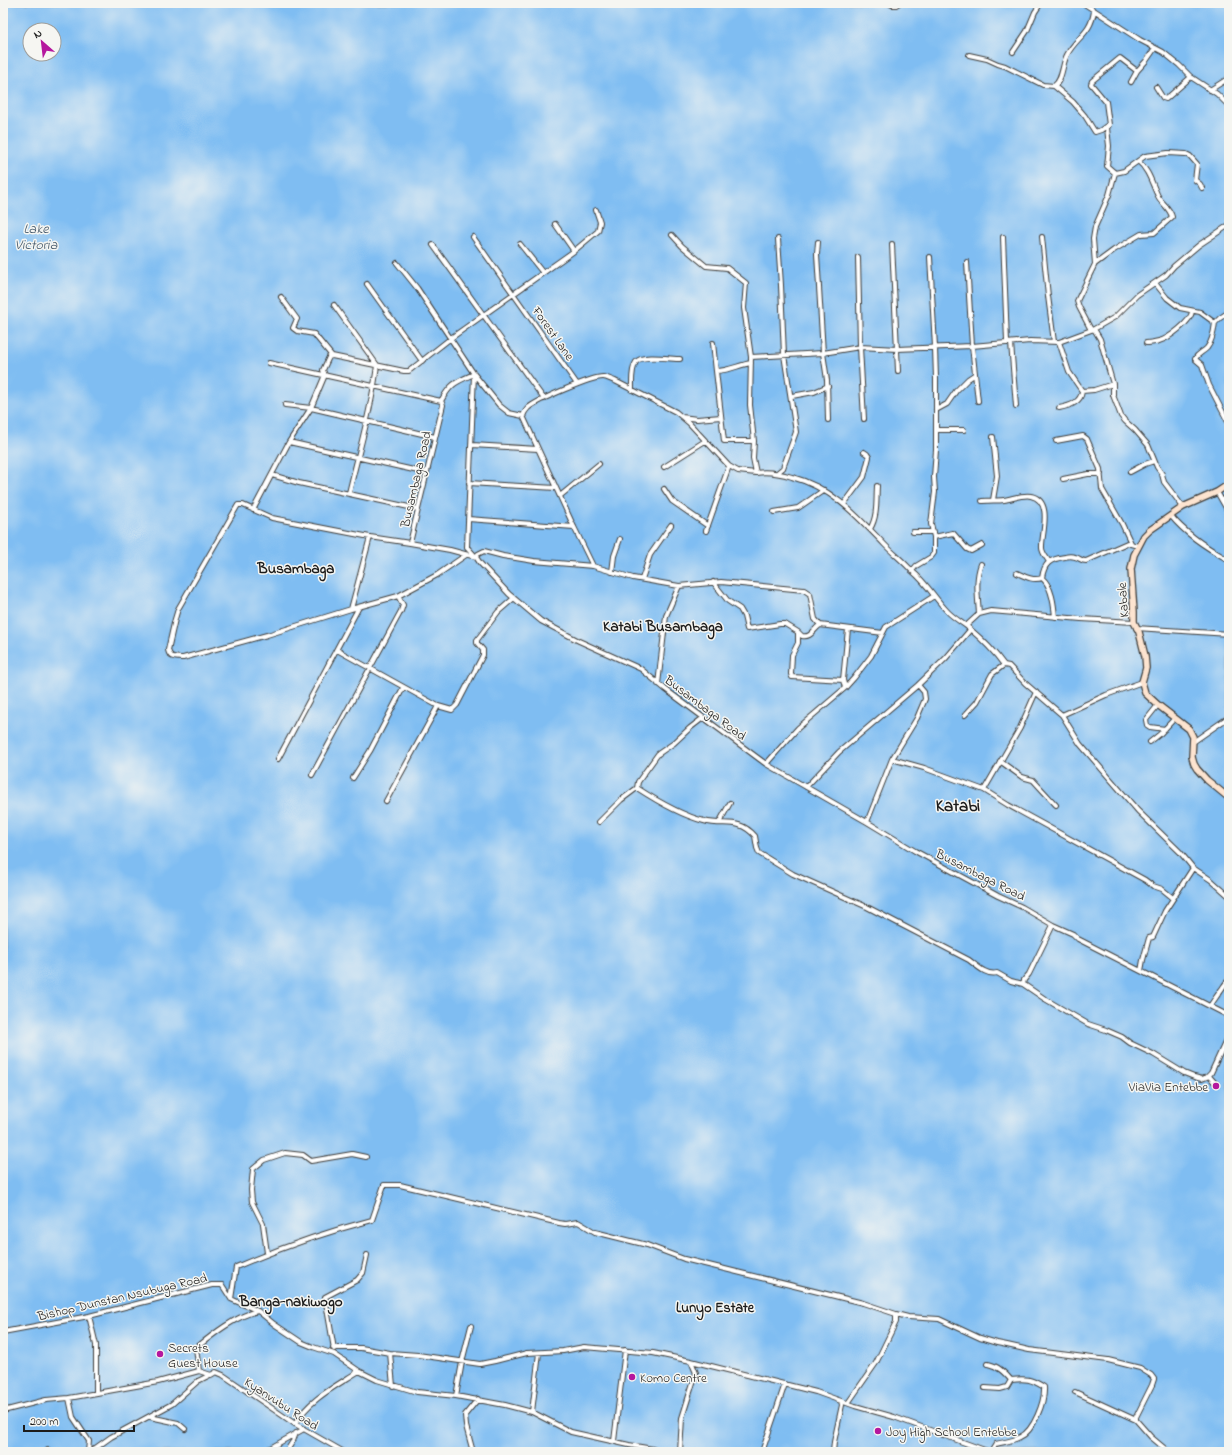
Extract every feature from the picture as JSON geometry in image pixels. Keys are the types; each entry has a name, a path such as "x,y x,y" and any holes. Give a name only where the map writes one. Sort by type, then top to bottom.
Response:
{"street":[{"path":"889,3 896,5 899,3"},
{"path":"1014,52 1027,31 1035,12 1041,3"},
{"path":"1083,3 1155,48 1179,65 1191,77 1229,106"},
{"path":"1054,86 1058,80 1066,56 1074,44 1085,34 1093,19 1094,11"},
{"path":"1131,82 1137,71 1155,48"},
{"path":"969,55 987,59 1005,66 1044,85 1050,87 1054,86 1073,102 1085,116 1095,132 1109,125"},
{"path":"1115,173 1107,166 1109,146 1107,128 1109,125 1106,102 1091,84 1092,81 1120,58 1137,71"},
{"path":"1156,87 1163,98 1166,99 1191,77"},
{"path":"1210,90 1229,78"},
{"path":"1115,173 1124,171 1145,156 1168,153 1186,154 1190,156 1197,164 1195,180 1202,188"},
{"path":"1138,161 1144,167 1159,198 1170,211 1172,217 1154,233 1140,234 1095,264 1077,301 1100,339 1113,384 1113,395 1121,416 1148,445 1154,462 1162,474 1164,482 1183,507"},
{"path":"1095,264 1093,239 1095,227 1109,195 1115,173"},
{"path":"281,297 296,317 297,321 293,328 297,331 314,334 332,356 407,371 574,251 598,231 600,222 596,210"},
{"path":"555,224 574,251"},
{"path":"751,357 823,353 860,347 897,349 972,346 1030,341 1056,342 1093,329 1115,317 1137,295 1166,275 1174,266 1199,245 1229,225"},
{"path":"672,235 682,246 706,266 727,268 746,283 744,308 751,357 750,405 754,441 753,458 756,474"},
{"name":"Forest Lane","path":"473,237 577,384"},
{"path":"1003,237 1009,342 1016,406"},
{"path":"1042,237 1048,296 1056,342 1069,372 1082,391 1082,395 1071,406 1059,408"},
{"path":"777,473 783,468 796,432 792,396 784,355 778,239"},
{"path":"818,242 817,254 823,353 828,386 828,420"},
{"path":"520,244 543,273"},
{"path":"892,244 898,371"},
{"path":"433,245 544,399"},
{"path":"858,257 860,347 864,419"},
{"path":"912,571 916,566 931,557 934,553 932,524 935,492 936,410 935,347 930,257"},
{"path":"968,262 974,375 978,401"},
{"path":"397,263 417,288 474,374 499,405 504,410 523,416 593,566"},
{"path":"1155,283 1167,298 1180,308 1200,312 1215,323"},
{"path":"368,284 422,361"},
{"path":"334,305 377,365 375,386 349,493"},
{"path":"1146,343 1165,339 1188,320 1192,315 1192,311"},
{"path":"1229,312 1215,323 1210,343 1198,354 1195,359 1202,365 1209,385 1229,424"},
{"path":"713,342 724,441 754,441"},
{"path":"253,510 289,442 310,408 325,375 323,370 329,357 332,356"},
{"path":"632,390 633,370 635,363 639,359 680,359"},
{"path":"269,363 441,401 448,388 474,374"},
{"path":"716,371 751,363"},
{"path":"474,374 467,547 476,557 484,551 534,561 593,566 642,580 679,586 721,582 804,590 810,594 815,619 820,625 883,633"},
{"path":"936,410 947,404 956,391 974,375"},
{"path":"523,416 528,408 544,399 577,384 604,377 615,381 676,412 729,466 738,471 756,474 766,472 777,473 801,479 824,490 844,504 925,583 934,596 956,619 994,651 1004,665 1009,666 1062,715 1080,744 1119,791 1152,826 1180,852 1193,868 1211,880 1229,896"},
{"path":"1082,391 1094,390 1113,384"},
{"path":"792,396 814,392 828,386"},
{"name":"Busambaga Road","path":"441,401 443,405 410,543 450,550 476,557 480,564 514,598 541,621 641,669 658,684 766,764 915,851 998,896 1022,906 1073,934 1078,939 1229,1016"},
{"path":"285,405 310,408 435,437"},
{"path":"682,417 697,419 721,417"},
{"path":"936,430 964,430"},
{"path":"1056,441 1085,437 1088,439 1101,474 1100,484 1102,489 1131,543 1133,546 1138,546"},
{"path":"993,438 997,476 993,500"},
{"path":"664,467 705,441"},
{"path":"289,442 427,473"},
{"path":"472,445 538,449"},
{"path":"844,504 864,477 868,457 864,452"},
{"path":"1130,472 1154,462"},
{"path":"560,496 599,464"},
{"path":"706,531 729,466"},
{"path":"1063,479 1088,474 1101,474"},
{"path":"272,475 299,483 418,509"},
{"path":"469,483 556,488"},
{"name":"Kabale","path":"1142,682 1146,668 1145,656 1139,632 1135,625 1131,569 1134,555 1144,536 1150,530 1183,507 1217,492 1229,484"},
{"path":"870,529 876,516 877,486"},
{"path":"664,489 672,501 708,526"},
{"path":"774,512 798,508 824,490"},
{"path":"1217,492 1229,514"},
{"path":"982,501 1003,500 1026,496 1032,496 1039,500 1044,511 1046,525 1042,548 1049,562"},
{"path":"410,543 370,537 272,518 241,504 237,506 178,609 168,650 169,655 172,657 182,658 267,635 398,596 437,575 466,555"},
{"path":"1171,516 1191,536 1225,558"},
{"path":"468,519 574,527"},
{"path":"642,580 650,555 671,525"},
{"path":"913,532 933,534 952,533 967,550 971,551 982,545"},
{"path":"351,609 370,537"},
{"path":"612,572 614,556 620,539"},
{"path":"1042,578 1043,570 1049,562 1060,558 1073,556 1082,561 1086,561 1127,543 1131,543"},
{"path":"979,614 977,586 978,571 981,564"},
{"path":"1017,573 1036,580 1042,578"},
{"path":"1042,578 1046,582 1049,589 1055,608 1055,617"},
{"path":"712,582 728,601 740,609 744,616 747,629 785,624 802,636 806,637 811,635 820,625"},
{"path":"658,684 666,616 679,586"},
{"path":"312,775 403,608 398,596"},
{"path":"766,764 798,728 845,688 854,678 871,656 886,627 934,596"},
{"path":"337,650 403,688 438,706 452,710 457,705 483,655 483,650 477,643 478,640 498,612 514,598"},
{"path":"278,759 359,607"},
{"path":"966,626 979,614 997,611 1229,634"},
{"path":"845,688 844,680 848,629"},
{"path":"806,787 839,752 918,685 946,658 970,630"},
{"path":"798,632 798,643 792,655 792,676 844,680"},
{"path":"966,716 977,702 992,674 1004,665"},
{"path":"1062,715 1106,695 1142,682 1145,693 1189,729 1193,742 1192,757 1197,769 1229,798"},
{"path":"867,822 892,759 917,718 925,699 924,692 918,685"},
{"path":"352,778 370,751 403,688"},
{"path":"984,790 1020,728 1036,692"},
{"path":"1158,705 1146,720 1147,725 1165,730"},
{"path":"386,801 438,706"},
{"path":"1193,742 1229,717"},
{"path":"599,822 621,800 637,788 638,782 658,754 674,743 703,718"},
{"path":"1150,742 1165,730 1175,718"},
{"path":"892,759 924,768 984,790 1008,805 1145,880 1153,886 1162,889 1173,898"},
{"path":"1000,761 1022,776 1033,780 1056,805"},
{"path":"637,788 660,802 690,816 704,821 736,823 746,828 755,836 756,848 759,853 792,874 867,907 921,934 969,960 981,969 993,974 997,973 1023,984 1045,999 1088,1024 1122,1037 1184,1073 1202,1078 1209,1076 1212,1073 1229,1034"},
{"path":"719,823 730,803"},
{"path":"1141,971 1149,938 1153,937 1165,911 1193,868"},
{"path":"1023,984 1053,924"},
{"path":"1210,1006 1222,990 1225,983 1229,980"},
{"path":"1209,1076 1216,1084"},
{"path":"267,1253 263,1224 252,1202 251,1190 253,1169 264,1160 285,1154 303,1155 312,1161 352,1154 366,1157"},
{"path":"231,1299 236,1267 267,1253 326,1232 372,1220 384,1185 400,1185 559,1223 578,1222 599,1233 647,1245 684,1259 863,1304 908,1317 939,1319 980,1338 997,1343 1037,1352 1108,1360 1140,1368 1151,1375 1154,1379 1136,1417 1136,1420"},
{"path":"334,1354 325,1297 357,1280 363,1273 367,1255"},
{"name":"Bishop Dunstan Nsubuga Road","path":"3,1332 89,1316 222,1285 231,1299 258,1311 301,1342 313,1348 334,1354 359,1371 377,1380 417,1392 478,1399 532,1412 571,1432 662,1452"},
{"path":"3,1411 46,1400 69,1398 158,1382 199,1371 196,1348 239,1318 251,1312 258,1311"},
{"path":"848,1403 876,1362 896,1322 896,1314"},
{"path":"89,1316 96,1345 96,1393"},
{"path":"456,1396 462,1362 471,1326"},
{"path":"334,1348 361,1348 480,1364 527,1353 563,1351 584,1347 653,1353 785,1384 900,1420 991,1452 996,1444 1022,1437 1031,1428 1045,1396 1044,1388 1034,1380 1024,1378 1011,1380"},
{"path":"614,1441 625,1350"},
{"path":"390,1353 393,1386"},
{"path":"532,1412 539,1353"},
{"path":"680,1452 682,1418 696,1373 691,1361"},
{"path":"988,1364 1004,1371 1011,1380"},
{"name":"Kyanvubu Road","path":"199,1371 210,1375 216,1372 223,1375 295,1424 344,1452"},
{"path":"295,1424 300,1414 308,1406 359,1371"},
{"path":"89,1452 111,1437 172,1404 198,1381 210,1375"},
{"path":"985,1388 1007,1387 1011,1380"},
{"path":"762,1452 785,1384"},
{"path":"1075,1392 1136,1420 1151,1437 1169,1452"},
{"path":"69,1398 73,1417 89,1441 89,1452"},
{"path":"473,1452 466,1426 465,1415 478,1399"},
{"path":"833,1452 842,1405 841,1401"},
{"path":"150,1416 178,1423 185,1429"},
{"path":"263,1452 304,1429"},
{"path":"286,1452 294,1441 296,1433"}],"water":[{"name":"Lake Victoria","path":"3,3 1229,3 1229,1452 3,1452"}],"place":[{"name":"ViaVia Entebbe","path":"1216,1086"},
{"name":"Secrets Guest House","path":"160,1354"},
{"name":"Komo Centre","path":"632,1377"},
{"name":"Joy High School Entebbe","path":"878,1431"}],"district":[{"name":"Busambaga","path":"296,568"},
{"name":"Katabi Busambaga","path":"663,626"},
{"name":"Katabi","path":"958,805"},
{"name":"Banga-nakiwogo","path":"291,1301"},
{"name":"Lunyo Estate","path":"715,1307"}]}
